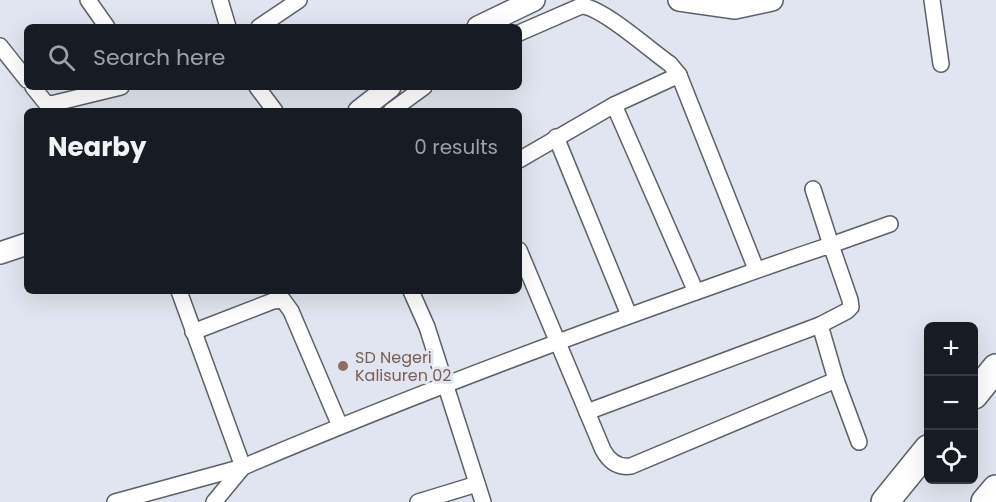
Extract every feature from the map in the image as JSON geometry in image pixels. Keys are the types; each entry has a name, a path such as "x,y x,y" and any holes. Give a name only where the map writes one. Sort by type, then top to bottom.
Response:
{"highway":[{"path":"978,390 996,368"},
{"path":"885,502 924,453"},
{"path":"985,502 996,489"}],"main road":[{"path":"484,24 534,0"},
{"path":"679,0 735,8 772,0"},
{"path":"363,108 386,90"},
{"path":"0,253 24,245"}],"street":[{"path":"88,0 105,24"},
{"path":"220,0 227,24"},
{"path":"263,24 299,0"},
{"path":"932,0 941,64"},
{"path":"522,32 581,6 587,6 597,10 670,64 679,75 756,269"},
{"path":"0,46 24,76"},
{"path":"522,158 614,105 679,75"},
{"path":"35,90 45,102 51,104 109,90"},
{"path":"259,90 273,108"},
{"path":"395,108 420,90"},
{"path":"614,105 696,292"},
{"path":"556,137 629,315"},
{"path":"587,412 820,326 847,311 851,305 813,189"},
{"path":"116,502 243,467 444,384 557,341 756,269 890,224"},
{"path":"522,257 606,455 619,466 631,466 836,380"},
{"path":"180,294 243,467"},
{"path":"412,294 428,327 444,384 483,502"},
{"path":"193,332 273,301 283,300 291,311 340,426"},
{"path":"820,326 836,380 859,442"},
{"path":"214,502 243,467"},
{"path":"418,502 477,484"}],"place":[{"name":"SD Negeri Kalisuren 02","path":"343,366"}]}
